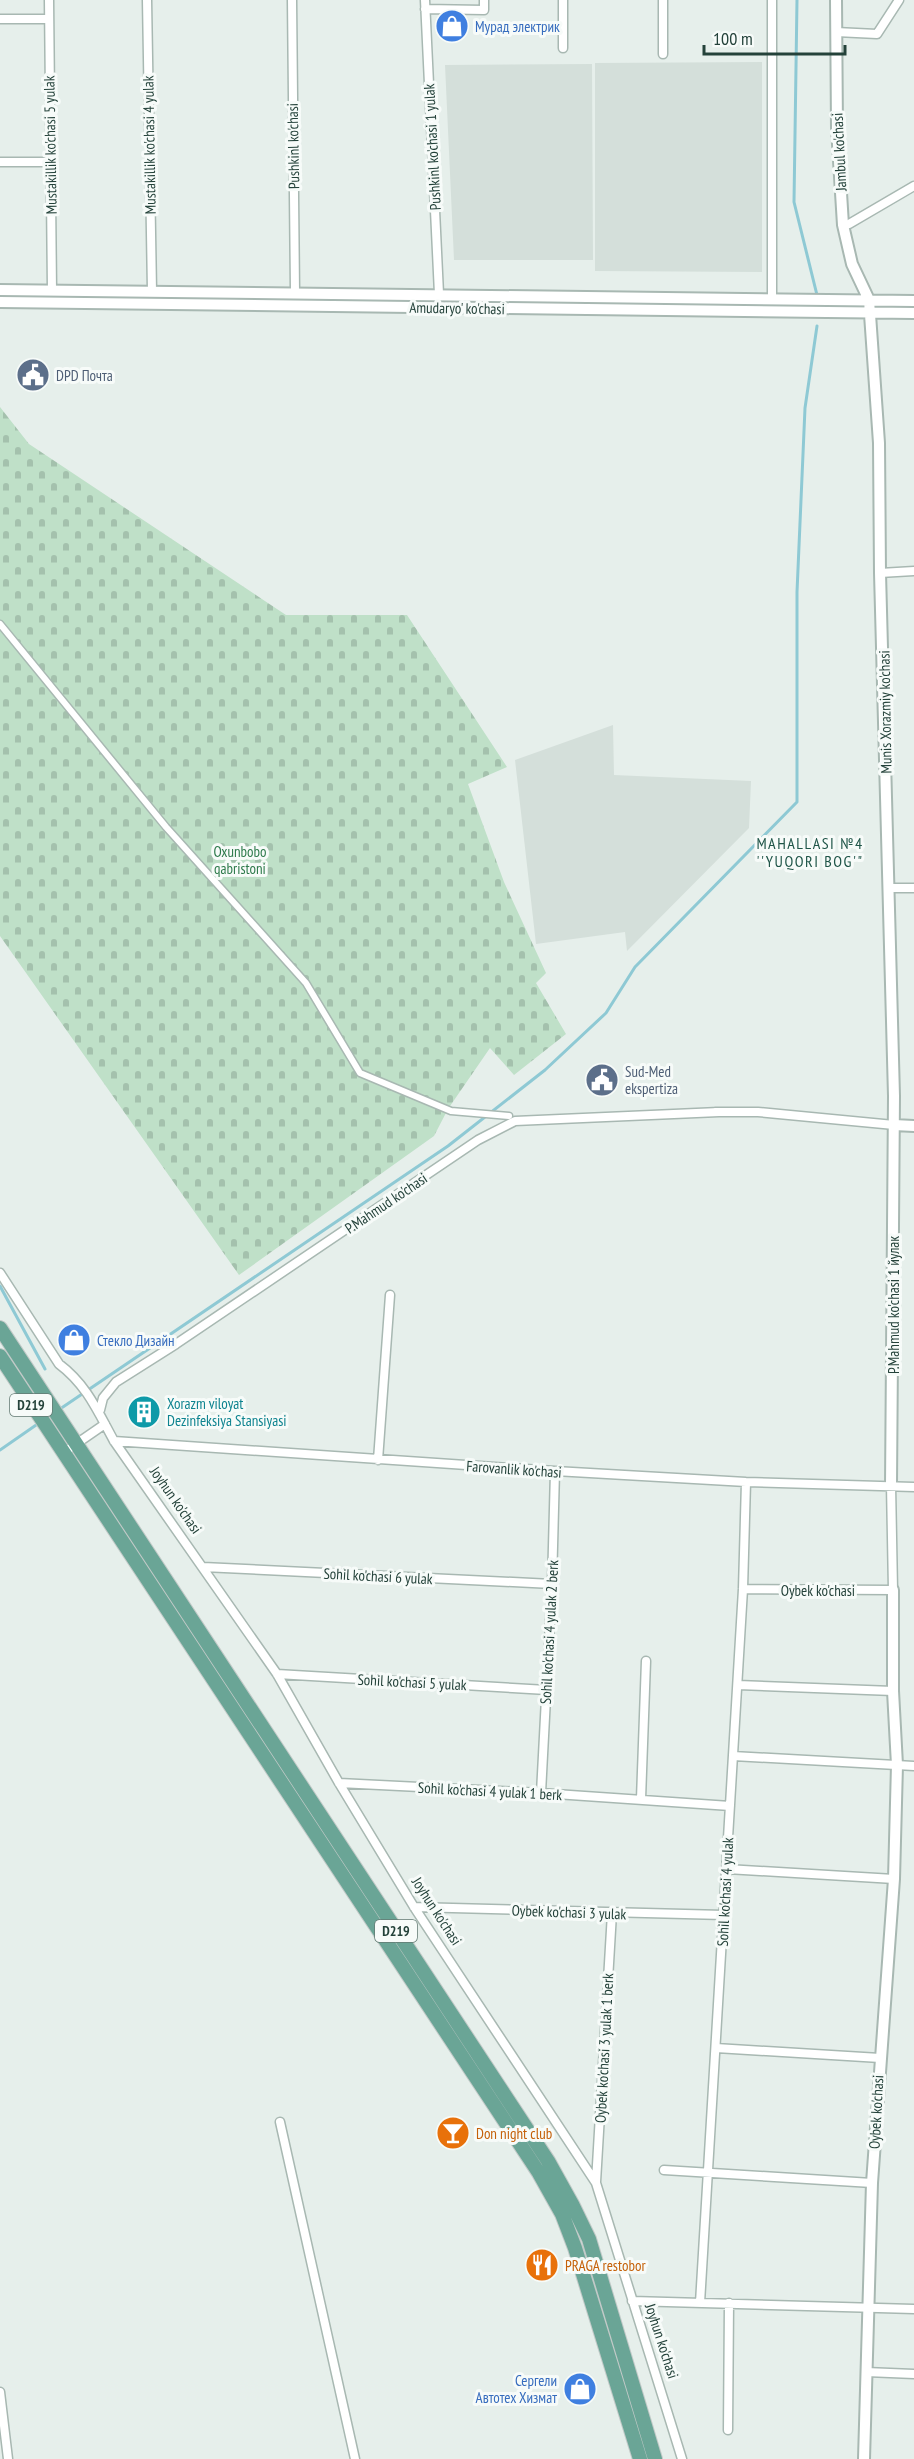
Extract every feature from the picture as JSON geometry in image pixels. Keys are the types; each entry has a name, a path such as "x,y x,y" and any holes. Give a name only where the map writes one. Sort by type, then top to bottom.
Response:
{"main road":[{"name":"D219","path":"0,1328 541,2151 573,2206 589,2239 655,2459"},
{"name":"D219","path":"2,1360 539,2173 562,2214 575,2248 640,2459"}],"street":[{"name":"Mustakillik ko'chasi 5 yulak","path":"49,0 52,291"},
{"name":"Mustakillik ko'chasi 4 yulak","path":"147,0 152,291"},
{"name":"Pushkinl ko'chasi","path":"292,0 295,292"},
{"path":"425,5 484,10 484,0"},
{"path":"563,0 563,48"},
{"path":"663,0 663,54"},
{"path":"772,0 772,299"},
{"name":"Jambul ko'chasi","path":"836,0 837,128 843,225 852,264 869,300"},
{"path":"836,32 877,34 899,0"},
{"name":"Pushkinl ko'chasi 1 yulak","path":"425,5 439,294"},
{"path":"0,19 50,19"},
{"path":"0,162 50,162"},
{"path":"849,224 914,186"},
{"path":"0,290 914,301"},
{"path":"295,292 296,306"},
{"name":"Munis Xorazmiy ko'chasi","path":"869,300 879,443 880,573 894,1125"},
{"name":"Amudaryo' ko'chasi","path":"0,302 914,313"},
{"path":"880,573 914,571"},
{"path":"0,624 166,827 306,983 360,1073 451,1111 509,1116"},
{"path":"889,888 914,888"},
{"name":"P.Mahmud ko'chasi","path":"100,1410 103,1398 116,1382 478,1140 515,1121 719,1112"},
{"name":"P.Mahmud ko'chasi","path":"509,1116 758,1112 914,1126"},
{"name":"P.Mahmud ko'chasi 1 йулак","path":"891,1485 894,1125"},
{"name":"Joyhun ko'chasi","path":"0,1274 59,1364 71,1373 100,1410 114,1441 277,1674 339,1783 414,1907 596,2183 682,2459"},
{"path":"378,1460 390,1295"},
{"path":"61,1449 74,1439 105,1424"},
{"name":"Farovanlik ko'chasi","path":"114,1441 378,1460 746,1482 914,1487"},
{"name":"Sohil ko'chasi 4 yulak 2 berk","path":"542,1793 555,1471"},
{"name":"Sohil ko'chasi 4 yulak","path":"700,2303 738,1685 746,1482"},
{"name":"Oybek ko'chasi","path":"864,2459 872,2183 894,1879 897,1765 893,1690 891,1485"},
{"name":"Sohil ko'chasi 6 yulak","path":"203,1567 552,1584"},
{"name":"Oybek ko'chasi","path":"743,1589 893,1590"},
{"path":"641,1799 646,1661"},
{"name":"Sohil ko'chasi 5 yulak","path":"277,1674 547,1690"},
{"path":"738,1685 893,1690"},
{"path":"733,1756 914,1766"},
{"name":"Sohil ko'chasi 4 yulak 1 berk","path":"339,1783 542,1793 730,1806"},
{"path":"727,1869 894,1879"},
{"name":"Oybek ko'chasi 3 yulak","path":"414,1907 724,1915"},
{"name":"Oybek ko'chasi 3 yulak 1 berk","path":"596,2183 612,1913"},
{"path":"716,2048 880,2058"},
{"path":"280,2122 355,2459"},
{"path":"664,2170 872,2183"},
{"path":"632,2301 914,2309"},
{"path":"728,2430 729,2303"},
{"path":"866,2372 914,2374"},
{"path":"0,2392 8,2459"}],"shaded area":[{"path":"762,62 762,272 595,271 595,63"},
{"path":"592,64 593,260 454,260 445,65"},
{"path":"613,725 614,775 751,781 749,828 627,951 625,932 536,944 515,760"}],"green space":[{"name":"Oxunbobo qabristoni","path":"0,407 29,444 286,615 407,615 507,767 468,784 504,882 546,973 536,983 566,1034 514,1075 490,1048 448,1109 434,1136 239,1275 0,936"}],"waterway":[{"path":"797,0 794,202 817,295"},
{"path":"60,1409 448,1146 545,1070 606,1013 635,967 797,802 797,592 805,408 817,326"},
{"path":"0,1286 45,1369"},
{"path":"0,1450 39,1423"}],"place":[{"name":"Мурад электрик","path":"452,26"},
{"name":"DPD Почта","path":"33,375"},
{"name":"Sud-Med ekspertiza","path":"602,1080"},
{"name":"Стекло Дизайн","path":"74,1340"},
{"name":"Xorazm viloyat Dezinfeksiya Stansiyasi","path":"144,1412"},
{"name":"Don night club","path":"453,2133"},
{"name":"PRAGA restobor","path":"542,2265"},
{"name":"Сергели Автотех Хизмат","path":"580,2389"}],"district":[{"name":"MAHALLASI №4 ''YUQORI BOG'\"","path":"810,852"}]}
